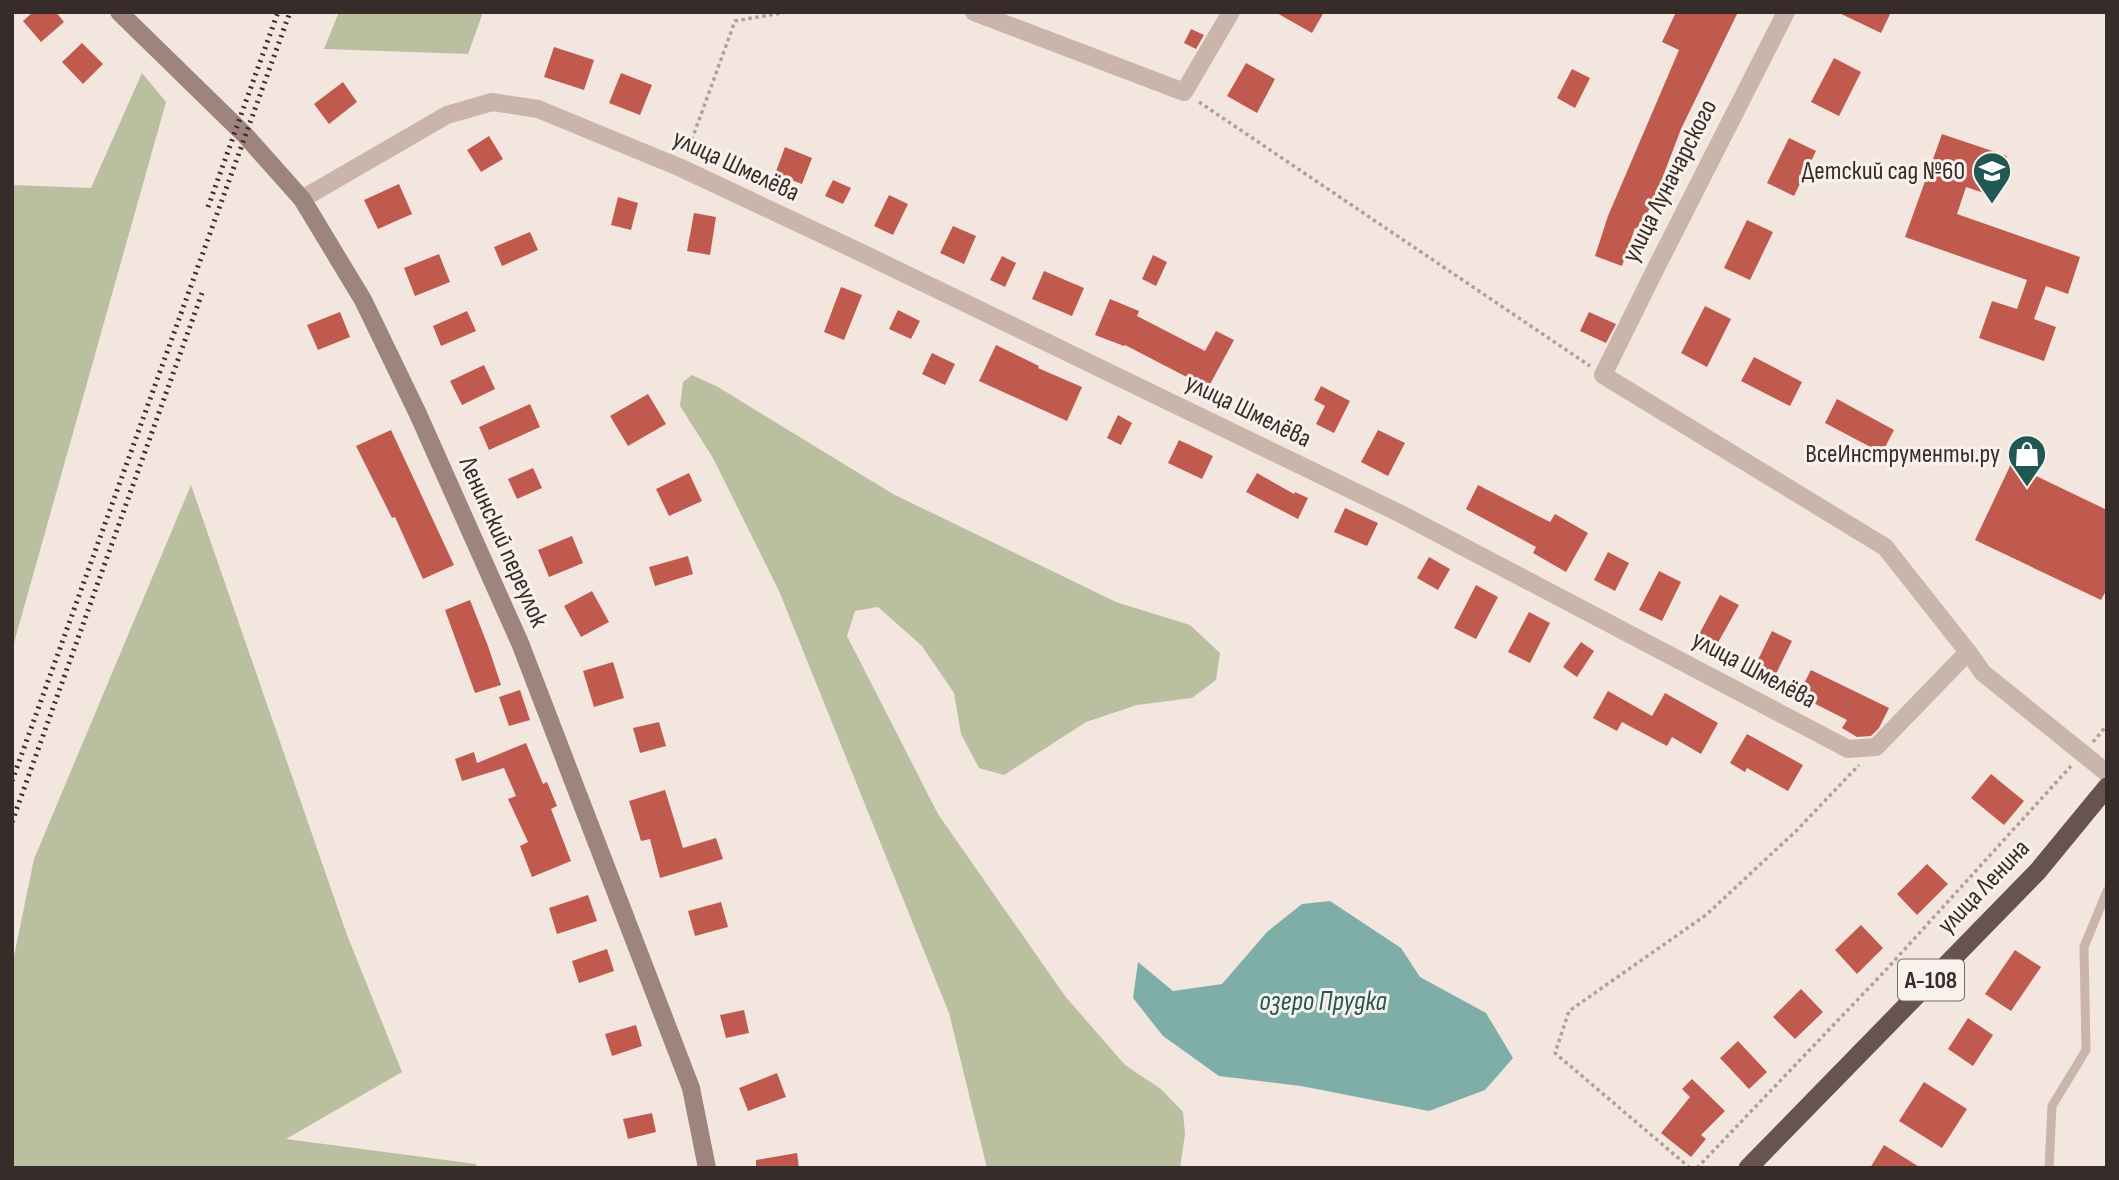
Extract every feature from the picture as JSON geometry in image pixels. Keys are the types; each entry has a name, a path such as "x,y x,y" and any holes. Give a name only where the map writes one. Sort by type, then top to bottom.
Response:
{"highway":[{"name":"улица Ленина","path":"1748,1168 2038,871 2107,787"}],"main road":[{"name":"Ленинский переулок","path":"119,12 245,135 302,199 368,311 423,426 520,643 691,1087 707,1168"}],"street":[{"path":"974,12 1184,92 1231,12"},
{"name":"улица Луначарского","path":"1603,375 1786,12"},
{"name":"улица Шмелёва","path":"302,199 447,115 492,102 538,109 681,168 1401,514 1848,749 1876,747"},
{"path":"1603,375 1885,547 1983,673 2107,773"},
{"path":"1876,747 1968,652"}],"lane":[{"path":"2049,1168 2052,1106 2086,1050 2084,947 2107,891"}],"path":[{"path":"681,168 735,21 787,12"},
{"path":"1184,92 1603,375"},
{"path":"1697,1168 1884,972 2107,725"},
{"path":"1690,1168 1555,1053 1569,1011 1706,915 1796,831 1876,747"}],"green space":[{"path":"339,12 483,12 468,54 324,49"},
{"path":"142,73 166,102 12,650 12,185 91,188"},
{"path":"692,375 718,387 893,494 1116,602 1190,625 1220,653 1216,680 1192,698 1137,705 1086,722 1004,775 979,768 961,734 954,693 922,646 878,607 855,611 847,636 938,814 1065,996 1125,1065 1161,1089 1183,1112 1185,1134 1180,1168 987,1168 949,1013 779,591 713,458 680,406 683,382"},
{"path":"191,485 347,935 402,1072 286,1139 476,1164 478,1168 12,1168 12,966 34,859"}],"water":[{"name":"озеро Прудка","path":"1330,901 1401,948 1420,977 1486,1013 1513,1058 1485,1090 1429,1111 1301,1086 1219,1076 1163,1036 1133,998 1138,962 1173,991 1222,984 1267,932 1302,904"}],"building":[{"path":"33,12 56,12 64,22 41,42 23,21"},
{"path":"1275,12 1324,12 1312,33"},
{"path":"1676,12 1738,12 1681,129 1640,229 1635,228 1622,266 1595,256 1608,216 1679,50 1662,42"},
{"path":"1837,12 1891,12 1881,33"},
{"path":"1191,29 1204,35 1196,49 1184,43"},
{"path":"82,43 103,64 83,84 62,62"},
{"path":"554,47 594,60 584,90 544,77"},
{"path":"1834,58 1861,72 1839,116 1811,102"},
{"path":"1246,63 1275,79 1257,113 1227,96"},
{"path":"1572,69 1590,78 1575,108 1557,98"},
{"path":"621,73 652,85 640,115 609,103"},
{"path":"343,82 357,102 329,124 314,104"},
{"path":"1942,134 2007,156 1993,196 1966,187 1957,214 2080,257 2068,294 2046,286 2034,319 2056,327 2044,361 1979,338 1992,301 2017,309 2027,280 1905,237"},
{"path":"489,136 503,159 481,172 467,150"},
{"path":"1789,138 1816,151 1794,196 1767,183"},
{"path":"785,147 812,158 802,184 775,174"},
{"path":"833,180 851,188 843,204 825,196"},
{"path":"399,184 412,214 378,229 364,200"},
{"path":"889,195 908,204 893,235 874,226"},
{"path":"618,197 638,203 631,230 611,225"},
{"path":"694,213 716,217 710,255 687,251"},
{"path":"1747,220 1773,232 1750,280 1724,268"},
{"path":"953,226 976,236 964,264 940,253"},
{"path":"530,232 538,250 502,266 494,247"},
{"path":"439,254 450,282 415,296 404,268"},
{"path":"1153,255 1167,262 1156,286 1142,279"},
{"path":"1002,256 1016,263 1005,287 990,280"},
{"path":"1044,271 1084,288 1072,316 1032,299"},
{"path":"841,287 862,295 844,340 824,332"},
{"path":"1110,299 1139,311 1137,316 1205,351 1216,331 1234,340 1208,388 1125,345 1095,335"},
{"path":"1705,306 1731,319 1707,367 1681,353"},
{"path":"898,310 920,321 911,339 889,329"},
{"path":"467,311 476,331 441,346 433,326"},
{"path":"340,312 350,337 318,350 307,325"},
{"path":"1589,312 1616,324 1606,343 1580,331"},
{"path":"996,345 1039,366 1038,368 1082,387 1067,421 979,381"},
{"path":"932,353 955,364 945,385 922,374"},
{"path":"1754,357 1802,382 1790,406 1741,381"},
{"path":"484,365 495,389 462,405 450,381"},
{"path":"1321,386 1350,401 1334,433 1316,424 1325,406 1314,400"},
{"path":"648,394 666,424 628,446 610,416"},
{"path":"1837,399 1894,430 1882,453 1825,423"},
{"path":"530,404 540,427 489,450 479,427"},
{"path":"1118,415 1132,423 1121,445 1107,438"},
{"path":"391,430 454,565 423,579 395,517 392,518 356,446"},
{"path":"1378,430 1405,443 1388,476 1361,462"},
{"path":"1179,440 1213,456 1202,479 1168,463"},
{"path":"2011,464 2107,510 2107,589 2101,600 1975,540"},
{"path":"533,468 542,488 517,499 508,479"},
{"path":"689,473 702,501 669,516 656,489"},
{"path":"1257,473 1294,494 1295,492 1308,498 1298,519 1246,492"},
{"path":"1478,485 1550,522 1555,514 1588,533 1566,572 1533,553 1536,547 1466,509"},
{"path":"1345,508 1378,523 1367,546 1334,532"},
{"path":"572,536 583,563 549,577 538,550"},
{"path":"1608,552 1629,563 1615,591 1594,580"},
{"path":"688,556 693,574 655,586 649,567"},
{"path":"1429,557 1450,569 1438,590 1417,578"},
{"path":"1659,571 1681,582 1662,621 1639,610"},
{"path":"1476,585 1498,597 1476,639 1454,628"},
{"path":"592,591 609,622 581,637 564,606"},
{"path":"1720,595 1739,605 1715,648 1697,638"},
{"path":"470,600 501,685 475,693 445,610"},
{"path":"1529,612 1550,623 1530,663 1508,652"},
{"path":"1772,631 1792,641 1773,680 1753,670"},
{"path":"1581,642 1594,651 1577,677 1563,667"},
{"path":"613,662 624,698 594,707 583,671"},
{"path":"1811,670 1889,708 1879,728 1871,736 1857,737 1842,728 1847,720 1798,695"},
{"path":"520,690 530,720 509,726 499,697"},
{"path":"1608,691 1652,716 1665,693 1718,723 1701,754 1672,737 1667,746 1622,722 1617,731 1593,718"},
{"path":"659,722 666,746 640,753 633,728"},
{"path":"1747,734 1803,765 1788,791 1747,768 1745,772 1730,763"},
{"path":"526,743 543,784 547,782 557,806 551,809 571,861 532,877 520,846 528,842 508,799 516,796 504,768 462,781 455,759 474,752 477,763"},
{"path":"1991,774 2024,801 2004,825 1971,798"},
{"path":"665,790 683,848 716,838 723,859 660,878 650,839 641,841 629,801"},
{"path":"1927,864 1948,884 1917,915 1897,894"},
{"path":"588,895 597,921 557,934 549,908"},
{"path":"721,902 728,927 695,936 688,911"},
{"path":"1861,925 1883,948 1857,974 1835,950"},
{"path":"607,949 614,971 579,983 572,961"},
{"path":"2015,950 2041,967 2011,1011 1985,994"},
{"path":"1801,989 1823,1012 1795,1039 1773,1017"},
{"path":"744,1010 749,1033 726,1038 720,1015"},
{"path":"1968,1018 1993,1035 1973,1066 1948,1049"},
{"path":"636,1025 642,1046 612,1056 605,1034"},
{"path":"1738,1041 1767,1072 1749,1089 1720,1058"},
{"path":"777,1073 786,1097 748,1111 739,1088"},
{"path":"1692,1079 1725,1111 1701,1135 1706,1139 1691,1157 1661,1133 1690,1097 1682,1089"},
{"path":"1924,1082 1967,1109 1942,1148 1899,1121"},
{"path":"652,1113 656,1132 628,1139 623,1119"},
{"path":"1884,1145 1921,1168 1870,1168"},
{"path":"797,1153 799,1168 756,1168 756,1160"}],"railway":[{"path":"208,207 278,12"},
{"path":"12,781 290,12"},
{"path":"12,822 202,293"}],"place":[{"name":"Детский сад №60","path":"1992,205"},
{"name":"ВсеИнструменты.ру","path":"2027,488"}]}
